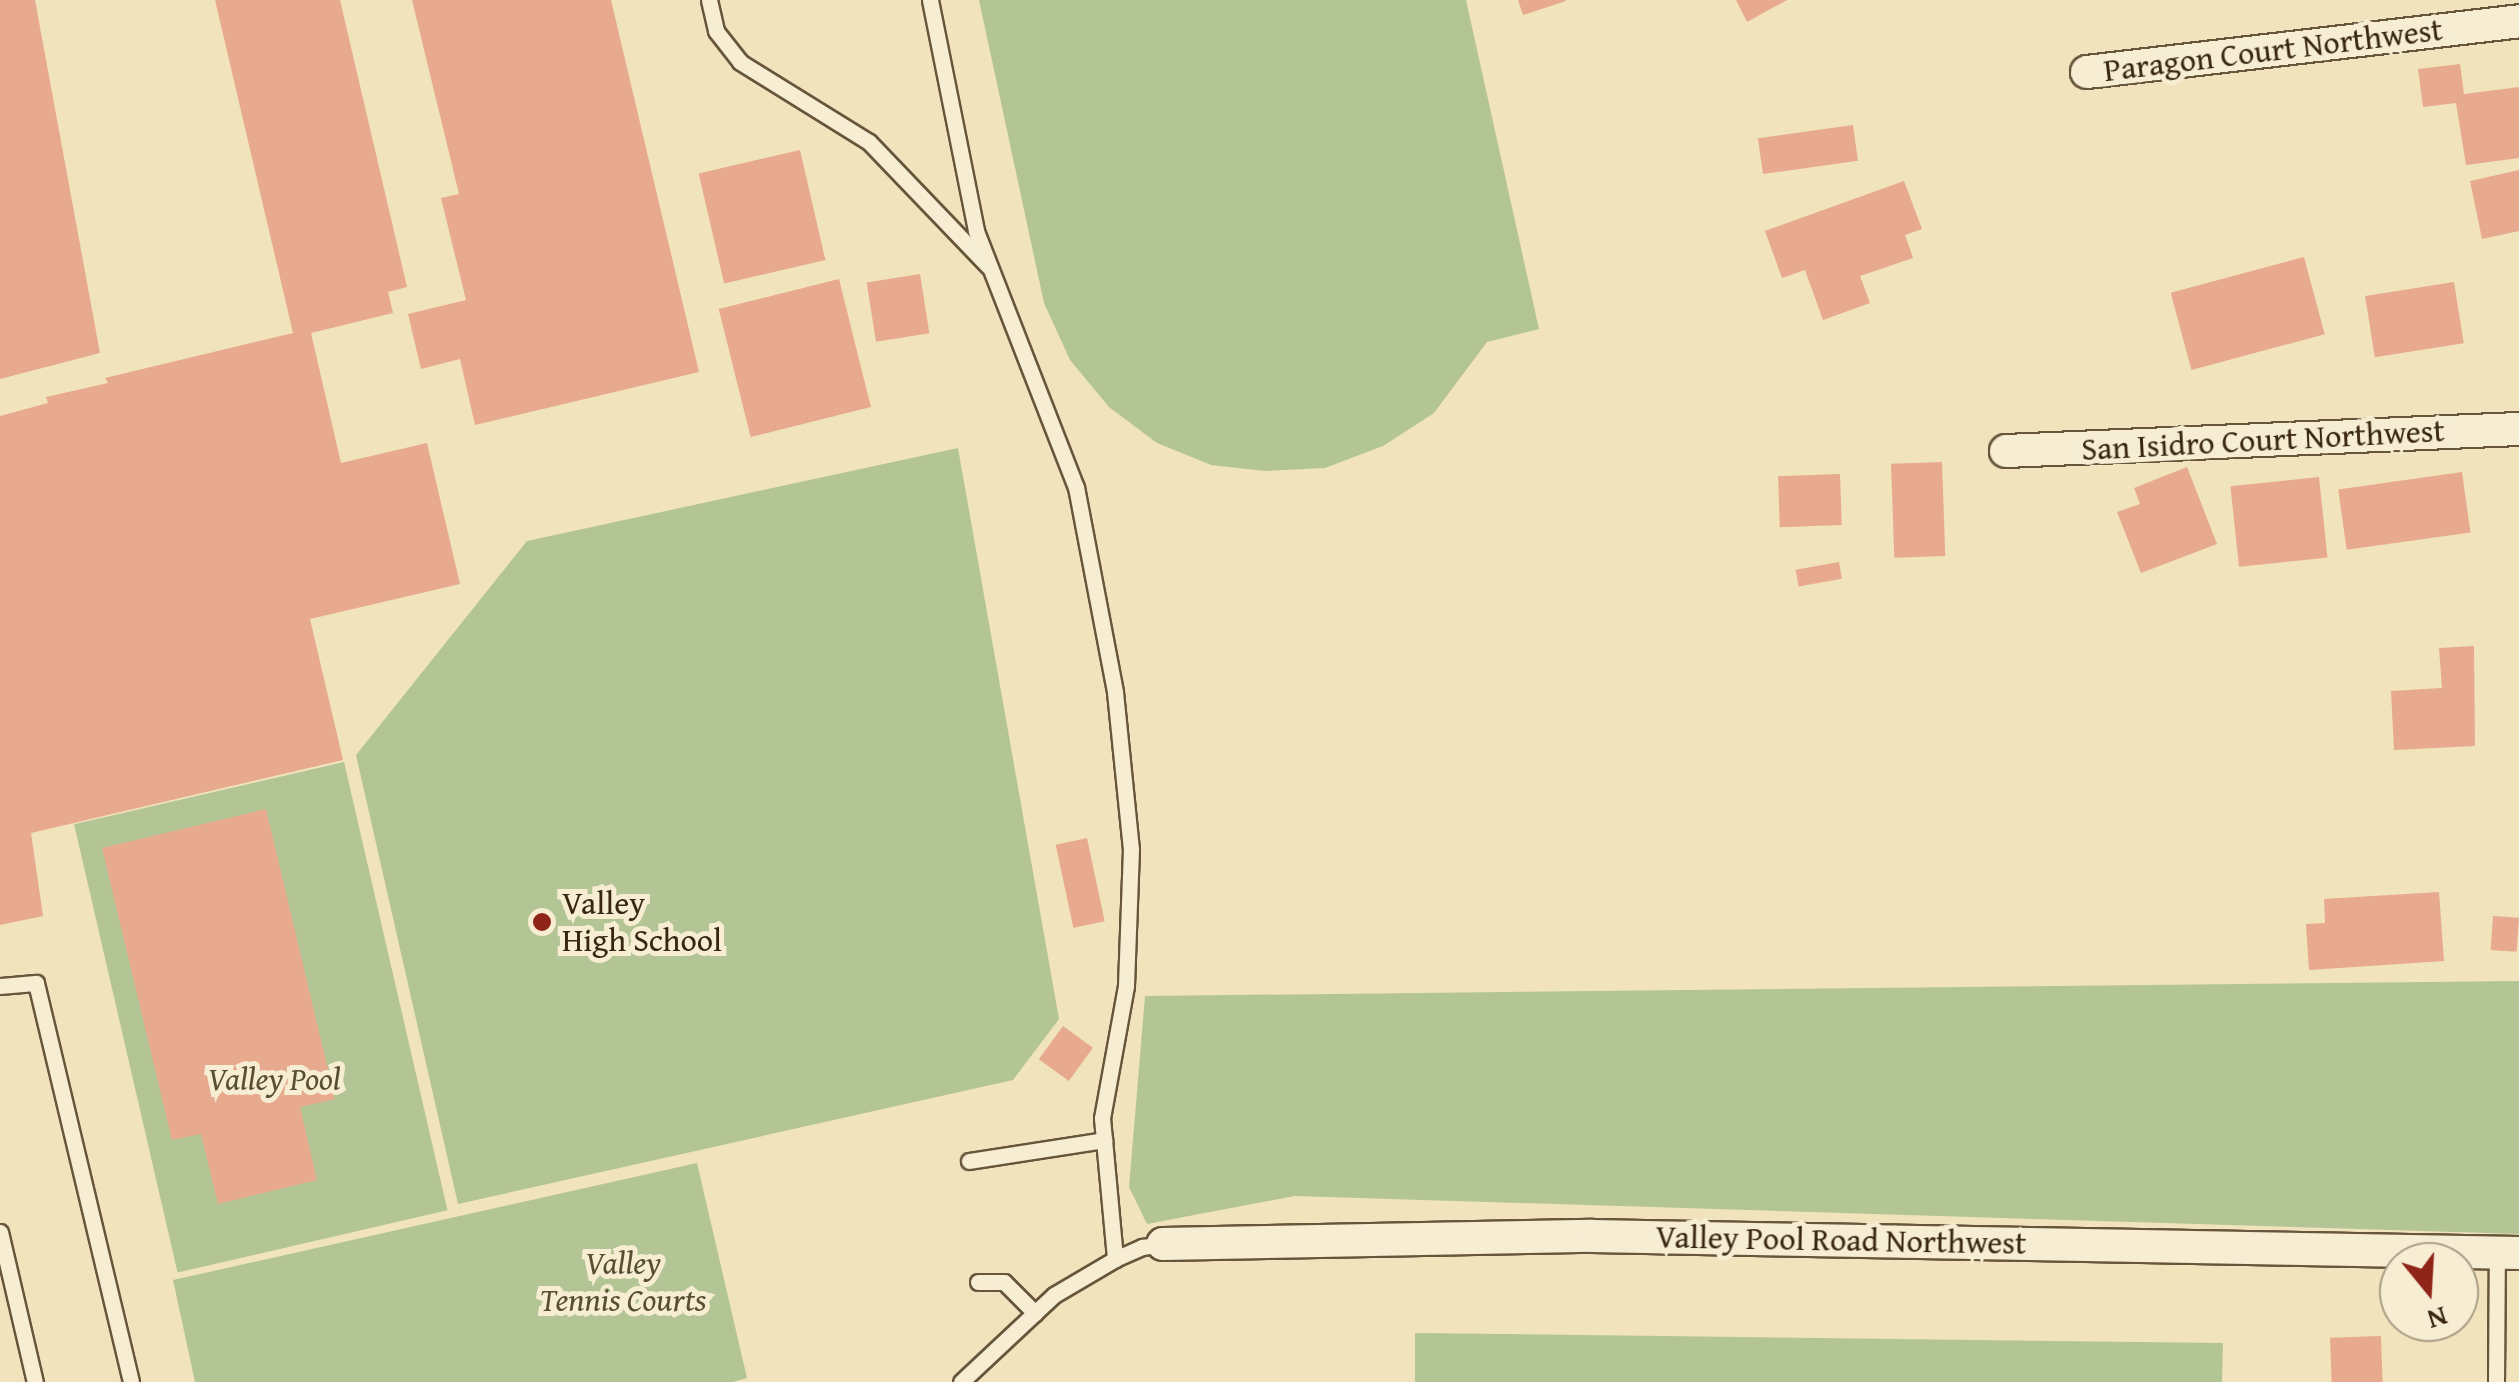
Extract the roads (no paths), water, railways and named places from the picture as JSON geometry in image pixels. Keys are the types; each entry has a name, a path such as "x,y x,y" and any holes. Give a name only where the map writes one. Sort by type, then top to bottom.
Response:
{"street":[{"name":"Paragon Court Northwest","path":"2088,72 2519,20"},
{"name":"San Isidro Court Northwest","path":"2006,451 2519,428"},
{"name":"Valley Pool Road Northwest","path":"1164,1244 1592,1236 2508,1252"}],"lane":[{"path":"708,0 716,31 740,62 870,142 992,269"},
{"path":"930,0 976,231 1076,487 1114,692 1131,848 1126,986 1102,1118 1116,1259"},
{"path":"0,986 36,983 130,1382"},
{"path":"970,1161 1104,1140"},
{"path":"0,1232 35,1382"},
{"path":"961,1382 1054,1295 1116,1259 1142,1247 1164,1244"},
{"path":"2496,1382 2508,1252"},
{"path":"978,1282 1004,1282 1035,1313"}],"place":[{"name":"Valley High School","path":"542,922"}],"park label":[{"name":"Valley Pool","path":"274,1079"},
{"name":"Valley Tennis Courts","path":"623,1282"}]}
